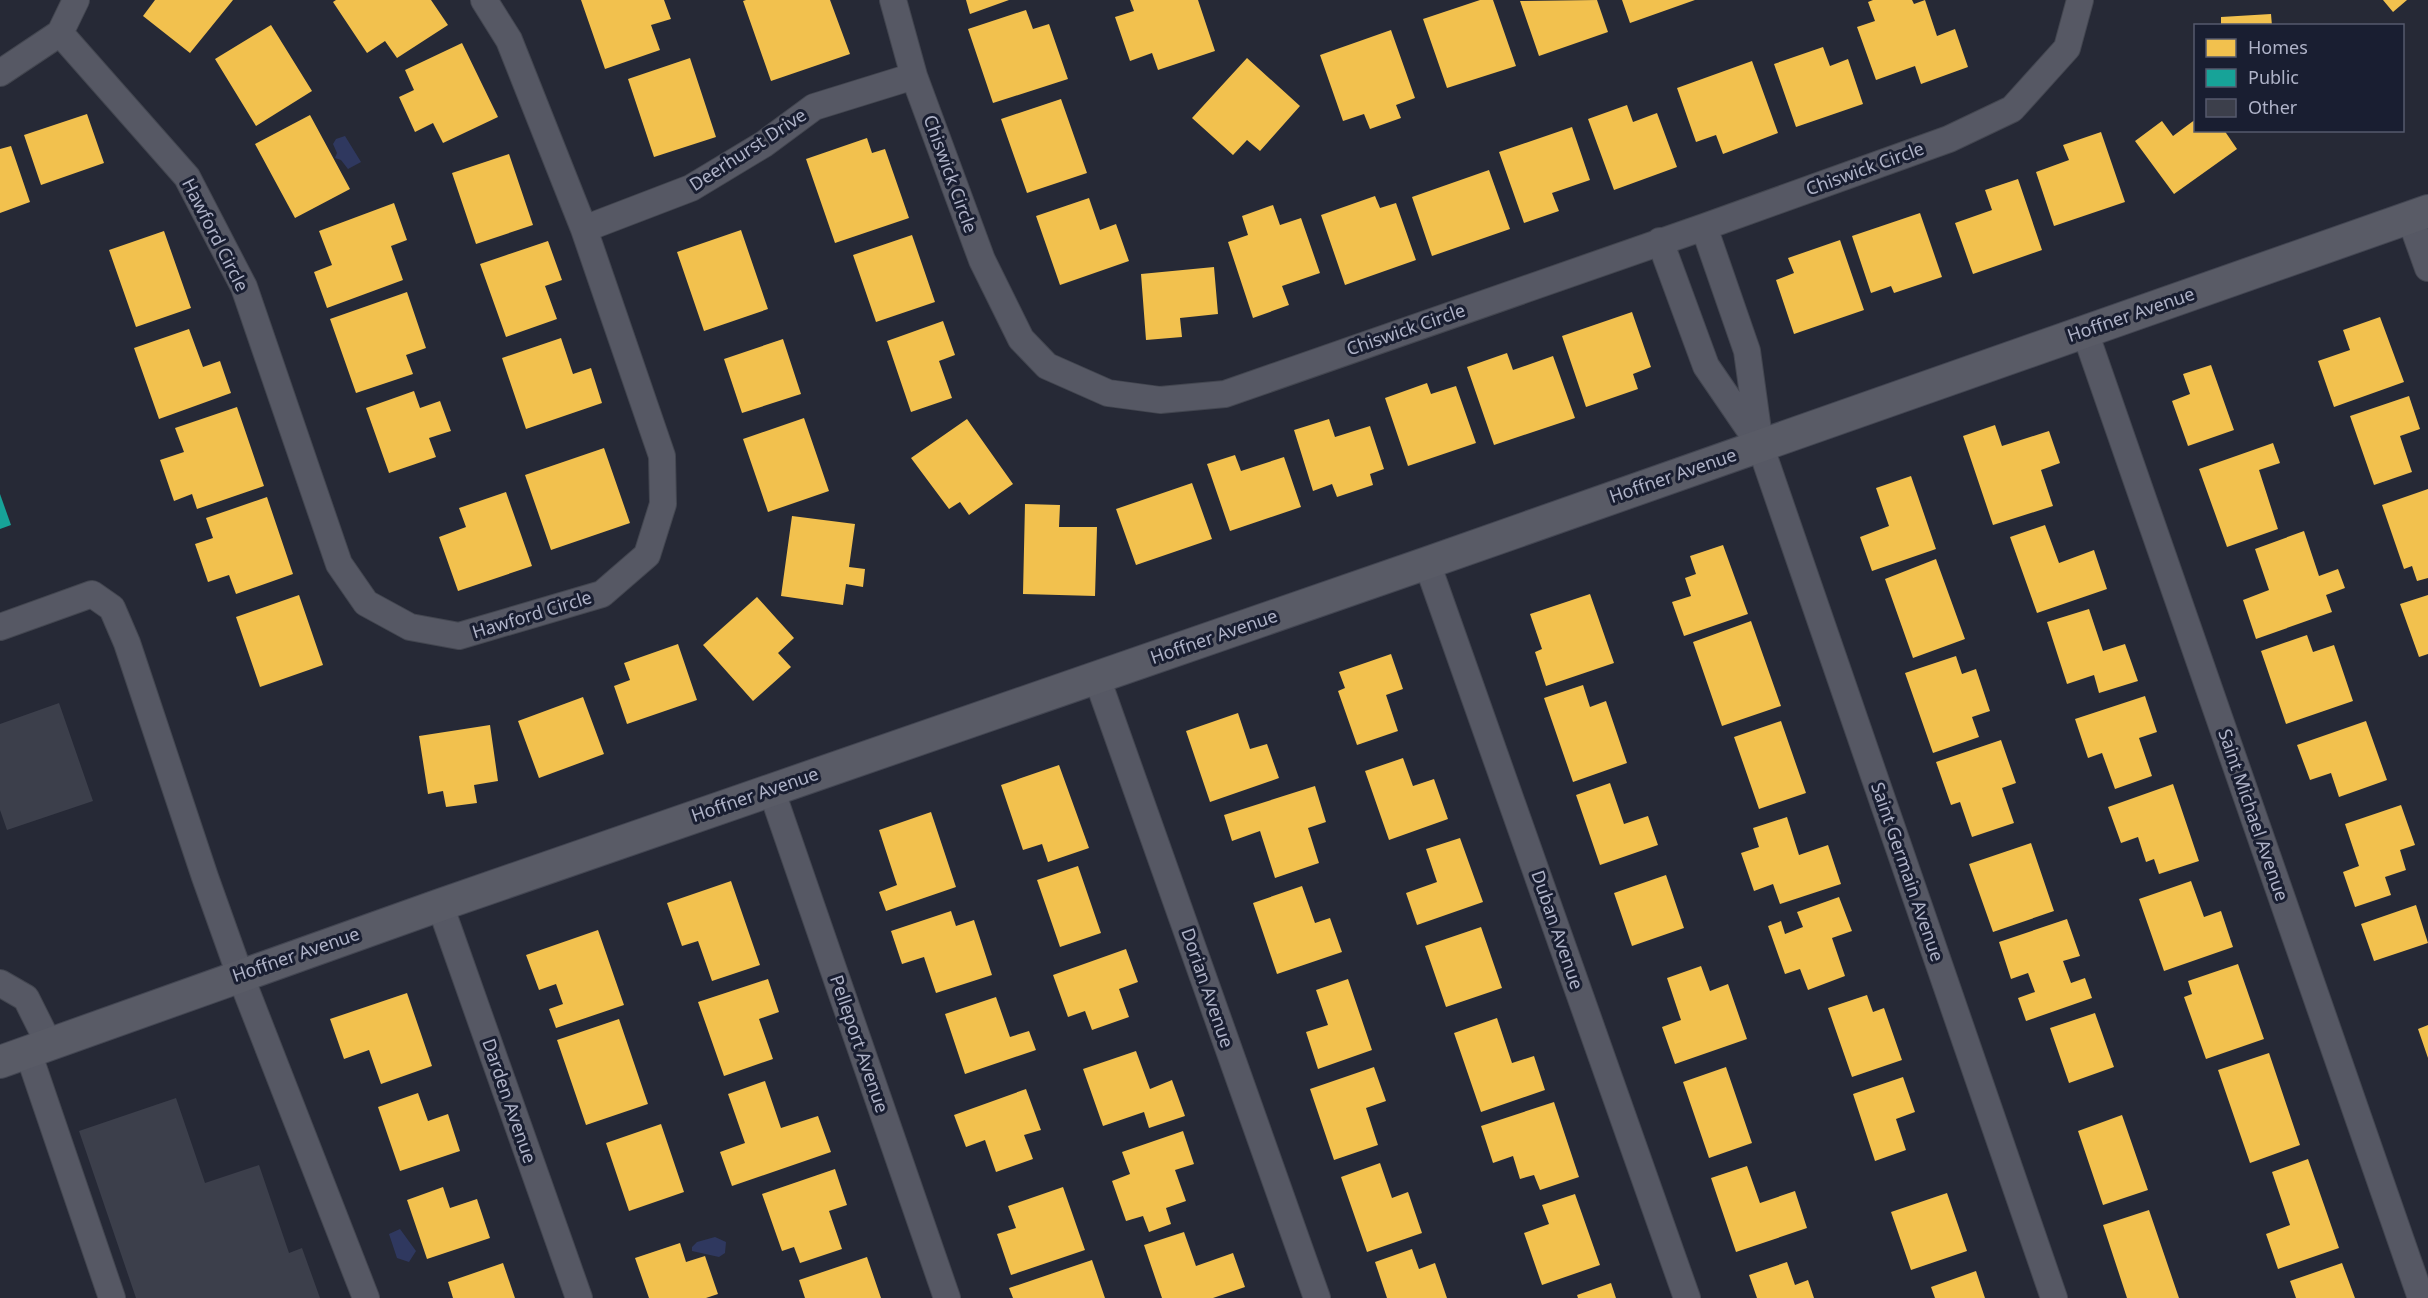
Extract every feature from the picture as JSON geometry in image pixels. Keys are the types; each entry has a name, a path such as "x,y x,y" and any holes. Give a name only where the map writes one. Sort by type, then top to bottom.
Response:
{"main road":[{"name":"Hoffner Avenue","path":"26,1053 240,975 771,789 1097,678 2419,214"}],"street":[{"path":"0,73 60,33 76,0"},
{"name":"Hawford Circle","path":"60,33 187,177 244,287 339,564 366,603 410,627 459,636 602,594 647,555 663,504 662,456 584,229 509,40 484,0"},
{"name":"Chiswick Circle","path":"892,0 914,76 982,260 1021,339 1047,366 1108,393 1160,400 1225,394 1949,139 2012,109 2067,48 2080,0"},
{"name":"Deerhurst Drive","path":"584,229 691,188 764,144 814,107 914,76"},
{"path":"2419,214 2428,268"},
{"path":"1704,227 1747,351 1760,445"},
{"path":"1660,241 1706,366 1760,445"},
{"name":"Saint Michael Avenue","path":"2085,332 2421,1298"},
{"name":"Saint Germain Avenue","path":"1760,445 2054,1298"},
{"name":"Duban Avenue","path":"1427,562 1687,1298"},
{"path":"0,627 92,594 112,608 127,643 240,975 366,1298"},
{"name":"Dorian Avenue","path":"1097,678 1317,1298"},
{"name":"Pelleport Avenue","path":"771,789 947,1298"},
{"name":"Darden Avenue","path":"440,905 579,1298"},
{"path":"0,964 6,987 26,999 26,1053 112,1298"}],"water":[{"path":"345,136 361,162 348,169 341,160 335,158 337,153 333,144 336,139"},
{"path":"400,1229 416,1251 409,1262 397,1258 389,1234"},
{"path":"715,1237 726,1242 725,1253 719,1257 692,1251 692,1247 697,1242"}],"building: Homes":[{"path":"155,0 233,0 190,53 143,16"},
{"path":"336,0 431,0 448,25 397,58 385,41 367,53 333,2"},
{"path":"581,0 664,0 671,19 651,25 660,50 605,69"},
{"path":"830,0 850,54 771,81 743,1"},
{"path":"966,0 1009,0 970,14"},
{"path":"1130,0 1198,0 1215,51 1158,70 1152,53 1130,61 1115,17 1134,11"},
{"path":"1480,0 1493,0 1516,66 1447,88 1423,19"},
{"path":"1597,0 1608,32 1539,56 1520,1"},
{"path":"1622,0 1695,0 1630,23"},
{"path":"1912,0 1914,4 1925,0 1937,36 1955,29 1968,67 1921,84 1915,66 1876,80 1857,27 1875,21 1868,2"},
{"path":"2383,0 2407,0 2393,12"},
{"path":"1026,10 1033,29 1049,24 1068,79 993,103 968,29"},
{"path":"2271,14 2272,24 2221,24 2221,17"},
{"path":"271,25 312,91 256,126 215,59"},
{"path":"1391,30 1415,98 1396,105 1401,118 1370,129 1364,114 1343,121 1320,55"},
{"path":"462,43 498,117 443,143 433,123 415,132 399,97 414,90 405,70"},
{"path":"1823,47 1830,66 1848,59 1863,104 1796,127 1774,64"},
{"path":"690,58 716,137 654,157 628,79"},
{"path":"1247,58 1300,106 1260,151 1247,140 1233,155 1192,118"},
{"path":"1752,61 1778,133 1723,154 1716,135 1696,142 1677,88"},
{"path":"1061,99 1087,173 1027,193 1001,119"},
{"path":"1627,105 1633,122 1657,113 1677,167 1614,190 1588,119"},
{"path":"87,114 104,163 41,185 24,135"},
{"path":"310,115 350,189 295,218 255,144"},
{"path":"2194,120 2194,132 2225,132 2237,149 2174,194 2135,141 2162,121 2173,136"},
{"path":"1572,127 1590,180 1552,193 1559,211 1524,223 1499,152"},
{"path":"2101,132 2125,202 2054,226 2036,172 2069,160 2063,145"},
{"path":"867,138 872,153 885,149 909,218 835,243 806,159"},
{"path":"11,146 30,202 0,213 0,149"},
{"path":"509,154 533,225 476,244 452,173"},
{"path":"1489,170 1510,229 1432,256 1412,197"},
{"path":"2018,179 2042,250 1973,274 1955,223 1992,210 1985,190"},
{"path":"1375,196 1380,208 1396,203 1416,260 1345,285 1321,215"},
{"path":"1089,198 1100,230 1116,224 1129,261 1060,285 1036,216"},
{"path":"394,203 407,240 391,246 403,280 327,308 314,272 332,265 319,231"},
{"path":"1273,205 1280,225 1301,218 1320,273 1282,286 1289,305 1253,318 1228,242 1248,235 1242,216"},
{"path":"1920,213 1942,277 1894,293 1891,286 1871,293 1852,236"},
{"path":"741,230 768,309 704,331 677,252"},
{"path":"164,231 191,308 136,327 109,250"},
{"path":"912,235 935,302 876,322 853,255"},
{"path":"1840,240 1864,310 1794,334 1776,280 1794,273 1788,258"},
{"path":"548,241 562,280 545,286 557,319 506,337 480,264"},
{"path":"1214,267 1218,314 1180,318 1182,337 1146,340 1141,274"},
{"path":"407,292 426,348 406,355 413,374 356,393 330,319"},
{"path":"1632,312 1651,367 1633,374 1638,389 1586,407 1562,336"},
{"path":"2380,317 2404,382 2334,407 2318,361 2350,350 2343,330"},
{"path":"943,321 955,355 939,361 952,398 911,412 887,341"},
{"path":"189,329 203,367 220,361 231,393 159,419 134,348"},
{"path":"561,338 573,374 591,368 602,403 526,429 502,358"},
{"path":"783,339 801,394 742,413 724,359"},
{"path":"1507,353 1513,370 1553,356 1575,418 1494,445 1467,367"},
{"path":"2211,365 2234,430 2188,446 2172,401 2190,394 2183,374"},
{"path":"1427,383 1431,394 1456,386 1476,443 1408,466 1385,398"},
{"path":"414,391 420,408 440,401 451,431 429,438 436,457 389,473 366,408"},
{"path":"2409,396 2420,429 2400,436 2412,472 2374,485 2350,416"},
{"path":"237,407 264,486 197,509 192,494 174,501 160,460 184,452 175,428"},
{"path":"804,418 829,491 768,512 743,439"},
{"path":"967,419 1013,484 969,515 960,502 949,509 911,458"},
{"path":"1329,419 1335,437 1370,426 1384,469 1370,474 1373,485 1337,497 1332,484 1313,491 1294,430"},
{"path":"1995,425 2002,446 2049,431 2060,463 2041,470 2053,506 1993,525 1963,436"},
{"path":"2273,443 2280,463 2259,470 2278,529 2227,547 2199,469"},
{"path":"604,448 630,523 551,550 525,475"},
{"path":"1235,455 1241,471 1284,457 1301,507 1230,531 1207,464"},
{"path":"1911,476 1936,549 1872,571 1860,537 1889,526 1876,488"},
{"path":"1192,483 1212,539 1136,565 1116,509"},
{"path":"2428,489 2428,578 2417,581 2412,566 2404,569 2382,505"},
{"path":"506,492 532,566 458,591 439,537 466,527 459,508"},
{"path":"267,497 293,574 236,594 229,575 208,582 195,544 213,538 206,518"},
{"path":"1025,504 1060,505 1059,527 1097,527 1095,596 1023,594"},
{"path":"792,516 855,524 849,567 865,569 863,587 846,584 843,605 781,596"},
{"path":"2045,525 2059,563 2094,550 2107,589 2037,613 2010,537"},
{"path":"2304,531 2319,576 2338,569 2345,588 2326,595 2332,612 2256,639 2243,600 2269,590 2255,549"},
{"path":"1723,545 1748,614 1684,636 1672,602 1691,596 1685,578 1696,574 1690,556"},
{"path":"1936,559 1965,639 1913,658 1885,579"},
{"path":"1590,594 1614,663 1546,686 1535,652 1542,649 1530,614"},
{"path":"299,595 323,665 260,687 236,617"},
{"path":"2428,595 2428,654 2419,657 2400,604"},
{"path":"757,597 794,638 778,653 791,667 753,701 703,645"},
{"path":"2089,609 2103,651 2125,644 2138,681 2099,693 2094,675 2067,684 2047,622"},
{"path":"1751,621 1781,706 1722,726 1693,642"},
{"path":"2307,635 2313,652 2334,645 2353,701 2286,724 2261,651"},
{"path":"678,644 697,700 627,724 614,686 630,680 624,663"},
{"path":"1391,654 1403,689 1386,695 1398,731 1357,745 1338,691 1345,688 1339,672"},
{"path":"1956,656 1962,674 1976,669 1990,711 1972,717 1979,737 1933,753 1905,673"},
{"path":"1583,685 1590,707 1606,701 1627,763 1573,782 1544,698"},
{"path":"2145,696 2157,732 2139,738 2152,776 2115,789 2102,753 2088,758 2075,719"},
{"path":"583,697 604,754 539,778 518,721"},
{"path":"1238,713 1250,749 1267,744 1279,778 1210,802 1186,731"},
{"path":"1781,721 1806,793 1759,809 1734,737"},
{"path":"2366,721 2387,780 2339,797 2331,773 2310,780 2297,745"},
{"path":"490,725 498,781 474,785 477,803 446,807 443,791 428,794 419,736"},
{"path":"2001,740 2016,783 2002,788 2014,823 1972,837 1960,802 1951,805 1936,762"},
{"path":"1403,758 1413,786 1434,779 1448,819 1389,840 1365,771"},
{"path":"1059,765 1089,848 1048,862 1042,844 1023,850 1001,785"},
{"path":"1610,783 1624,824 1648,816 1658,845 1600,865 1576,795"},
{"path":"2173,784 2199,861 2159,874 2154,859 2146,862 2138,837 2121,843 2108,807"},
{"path":"1315,786 1326,822 1308,828 1319,863 1275,878 1260,831 1232,841 1224,815"},
{"path":"2401,805 2415,845 2400,850 2406,870 2385,877 2391,895 2355,907 2343,872 2359,866 2345,824"},
{"path":"931,812 956,887 886,911 879,892 897,885 879,830"},
{"path":"1787,817 1799,855 1828,845 1841,884 1780,904 1773,884 1754,891 1741,853 1759,847 1753,828"},
{"path":"1460,838 1483,902 1417,925 1406,893 1437,882 1426,849"},
{"path":"2031,843 2054,911 1993,932 1969,864"},
{"path":"1078,866 1101,933 1060,947 1037,880"},
{"path":"1666,875 1684,928 1632,946 1614,893"},
{"path":"731,881 760,965 712,981 698,941 682,946 667,903"},
{"path":"2191,881 2204,917 2221,911 2233,947 2164,971 2139,899"},
{"path":"1302,886 1315,923 1330,918 1342,952 1277,974 1253,903"},
{"path":"1839,897 1852,931 1832,938 1845,976 1808,990 1800,969 1785,974 1768,926 1781,921 1785,934 1803,927 1797,912"},
{"path":"2416,905 2428,943 2374,961 2361,924"},
{"path":"951,911 956,926 974,920 992,975 936,993 924,957 902,964 891,931"},
{"path":"2067,919 2080,956 2063,961 2071,983 2085,978 2092,998 2026,1021 2018,998 2035,992 2028,973 2011,979 1999,942"},
{"path":"1481,927 1502,988 1446,1007 1425,946"},
{"path":"598,930 624,1005 556,1028 549,1009 563,1004 556,984 539,990 526,955"},
{"path":"1126,949 1138,982 1119,989 1129,1017 1092,1030 1085,1011 1068,1017 1053,975"},
{"path":"2238,964 2264,1039 2206,1059 2184,997 2192,994 2188,981"},
{"path":"1701,966 1710,991 1728,984 1747,1039 1675,1064 1662,1027 1681,1020 1667,978"},
{"path":"768,979 779,1012 759,1019 773,1059 724,1076 698,1002"},
{"path":"1348,979 1372,1050 1318,1069 1306,1032 1328,1025 1316,990"},
{"path":"407,993 432,1066 381,1084 369,1050 344,1059 330,1019"},
{"path":"1867,995 1873,1012 1884,1008 1902,1060 1852,1077 1828,1008"},
{"path":"996,997 1010,1037 1029,1031 1036,1050 965,1074 945,1014"},
{"path":"2095,1013 2114,1067 2069,1083 2050,1028"},
{"path":"1497,1018 1512,1063 1534,1056 1545,1090 1481,1112 1454,1033"},
{"path":"619,1019 648,1104 586,1125 557,1040"},
{"path":"2428,1025 2428,1058 2418,1029"},
{"path":"1136,1051 1150,1089 1172,1080 1185,1116 1149,1128 1144,1112 1103,1126 1083,1069"},
{"path":"2269,1053 2300,1145 2250,1163 2218,1070"},
{"path":"1374,1067 1386,1101 1366,1108 1378,1145 1334,1160 1310,1089"},
{"path":"1726,1067 1752,1143 1709,1158 1683,1082"},
{"path":"1903,1077 1915,1112 1896,1119 1906,1150 1875,1161 1853,1094"},
{"path":"765,1081 781,1128 818,1116 831,1152 732,1186 720,1152 745,1143 728,1094"},
{"path":"1026,1089 1041,1130 1024,1135 1033,1159 996,1172 985,1140 966,1147 954,1115"},
{"path":"418,1093 428,1121 448,1114 460,1151 400,1171 378,1107"},
{"path":"1554,1102 1579,1177 1540,1190 1534,1175 1520,1179 1513,1156 1493,1163 1481,1126"},
{"path":"2122,1115 2148,1190 2103,1205 2078,1131"},
{"path":"661,1124 684,1192 629,1211 606,1143"},
{"path":"1183,1131 1194,1164 1175,1170 1186,1201 1166,1208 1171,1224 1149,1232 1143,1216 1126,1221 1112,1181 1130,1174 1122,1152"},
{"path":"2308,1159 2339,1248 2278,1269 2266,1234 2290,1225 2272,1172"},
{"path":"1380,1163 1392,1198 1408,1192 1422,1233 1367,1252 1341,1177"},
{"path":"1747,1166 1760,1203 1795,1191 1807,1228 1736,1252 1711,1178"},
{"path":"835,1169 847,1205 829,1211 842,1249 800,1263 794,1247 782,1251 762,1194"},
{"path":"443,1187 450,1208 477,1199 490,1238 427,1259 407,1200"},
{"path":"1063,1187 1085,1250 1011,1275 997,1234 1016,1228 1008,1206"},
{"path":"1947,1193 1967,1251 1911,1270 1891,1212"},
{"path":"1575,1194 1600,1265 1542,1285 1524,1233 1549,1224 1542,1205"},
{"path":"2149,1210 2179,1298 2127,1298 2103,1225"},
{"path":"1184,1232 1196,1266 1233,1253 1245,1287 1213,1298 1162,1298 1144,1245"},
{"path":"680,1243 686,1262 705,1256 718,1294 706,1298 649,1298 635,1258"},
{"path":"1412,1249 1419,1269 1435,1263 1447,1298 1387,1298 1375,1262"},
{"path":"867,1257 881,1298 805,1298 799,1280"},
{"path":"1092,1260 1105,1298 1013,1298 1009,1288"},
{"path":"1787,1262 1795,1285 1808,1280 1814,1298 1757,1298 1749,1275"},
{"path":"503,1263 515,1298 453,1298 448,1282"},
{"path":"2342,1263 2355,1298 2296,1298 2290,1281"},
{"path":"1976,1271 1985,1298 1935,1298 1931,1287"},
{"path":"1611,1283 1616,1298 1578,1298 1577,1295"}],"building: Public":[{"path":"0,494 11,525 0,529"}],"building: Other":[{"path":"59,703 93,801 7,830 0,810 0,724"},
{"path":"176,1098 205,1183 259,1165 289,1253 302,1248 320,1298 136,1298 79,1131"}]}
